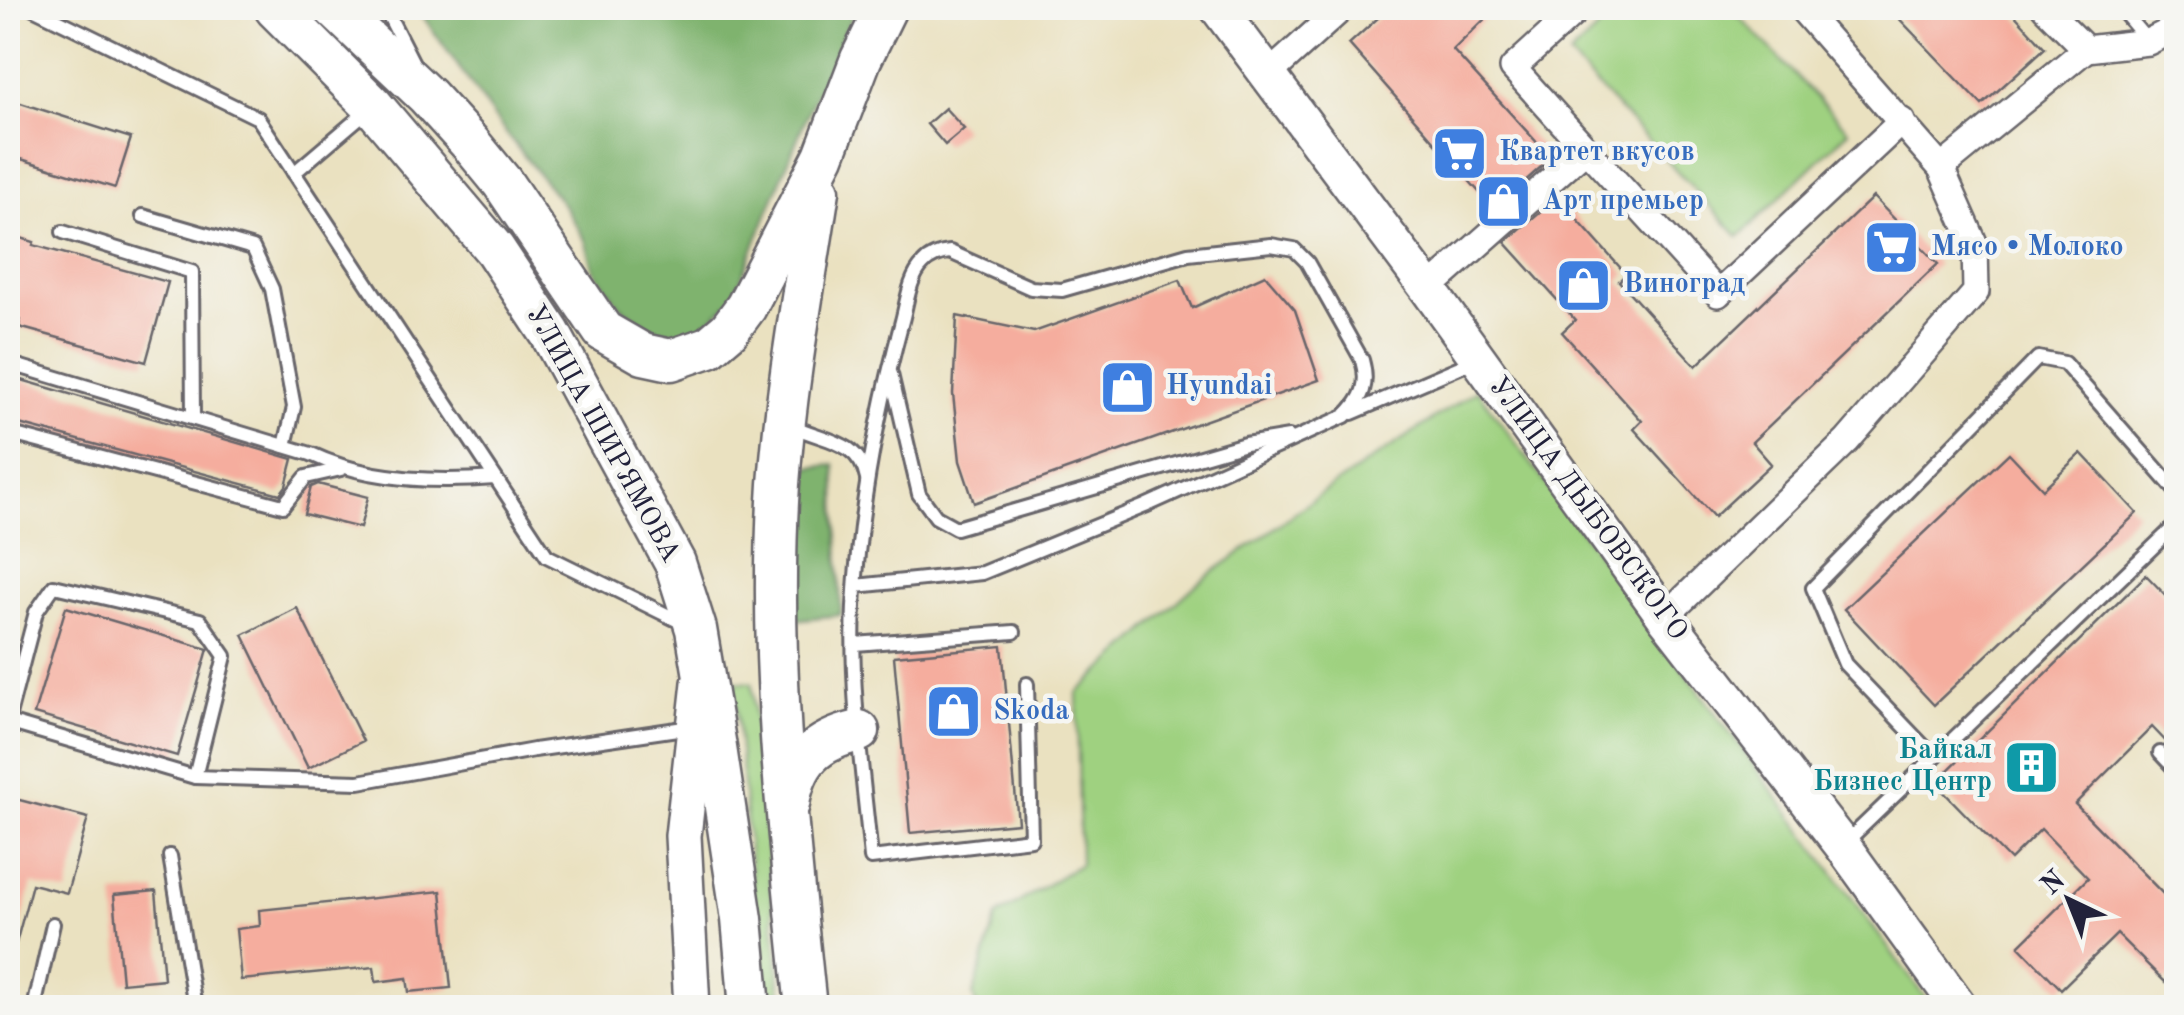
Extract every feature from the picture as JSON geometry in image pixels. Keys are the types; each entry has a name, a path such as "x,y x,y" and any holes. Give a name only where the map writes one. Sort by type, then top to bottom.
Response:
{"main road":[{"name":"УЛИЦА ШИРЯМОВА","path":"275,8 373,106 494,250 550,333 675,563 699,648 742,919 750,1008"},
{"path":"334,8 427,96 502,182 591,317 616,340 670,360 698,352 718,340 738,320 824,156 861,59 886,8"},
{"path":"807,1004 788,848 777,642 779,487 786,408 824,156"},
{"path":"788,848 789,801 797,769 836,736 859,732"}],"street":[{"name":"УЛИЦА ДЫБОВСКОГО","path":"1218,8 1428,289 1665,617 1842,846 1960,1008"},
{"path":"1269,74 1342,8"},
{"path":"1579,8 1513,68 1718,294 1902,121"},
{"path":"1665,617 1847,440 1976,292 1975,245 1940,168 1801,8"},
{"path":"2045,8 2086,50"},
{"path":"1940,168 2086,50 2148,42 2176,28"},
{"path":"1428,289 1586,149"},
{"path":"692,1008 684,836 699,648"}],"lane":[{"path":"33,8 258,118 547,556 699,648"},
{"path":"386,8 427,96"},
{"path":"2120,8 2148,42"},
{"path":"294,173 373,106"},
{"path":"143,216 252,248 272,289 294,407 285,446"},
{"path":"63,232 192,272 193,418"},
{"path":"1027,684 1032,839 872,858 859,732 856,586 868,482 889,368 914,278 922,264 937,254 962,254 1031,288 1062,290 1188,254 1284,245 1294,248 1307,262 1362,360 1364,388 1358,404 1345,416"},
{"path":"1934,757 1845,664 1813,588 2038,358 2064,363 2176,491"},
{"path":"856,586 982,573 1478,359"},
{"path":"8,363 311,454 341,468 448,482 495,478"},
{"path":"889,368 919,494 936,517 956,528 1245,444 1306,435"},
{"path":"786,408 791,426 834,439 853,452 863,464 868,482"},
{"path":"8,433 284,506 306,477 341,468"},
{"path":"1842,846 2176,525"},
{"path":"196,778 225,656 200,620 54,586 36,612 8,721 196,778 360,782 693,726"},
{"path":"855,644 1014,632"},
{"path":"2160,753 2176,770"},
{"path":"170,856 194,1000 204,1008"},
{"path":"34,1008 53,924"}],"green space":[{"path":"417,8 856,8 809,110 733,299 699,330 676,334 654,331 620,306 594,271 585,240 564,206 502,128"},
{"path":"1620,8 1731,8 1849,131 1739,237 1569,56"},
{"path":"1477,390 1932,1007 977,1008 973,995 997,916 1080,864 1077,693 1197,584 1335,484"},
{"path":"835,465 841,615 793,620 800,468"},
{"path":"734,682 752,683 782,1007 763,1007"}],"building":[{"path":"1389,8 1496,8 1453,50 1551,158 1494,209 1349,44"},
{"path":"1889,8 2008,8 2045,48 1982,105"},
{"path":"8,99 131,138 115,188 8,155"},
{"path":"945,108 964,129 945,145 927,124"},
{"path":"1557,197 1626,274 1619,281 1696,366 1873,197 1938,264 1752,442 1771,464 1714,517 1634,429 1642,421 1562,332 1575,320 1505,242"},
{"path":"8,234 34,242 33,245 168,282 146,362 19,327 20,320 8,316"},
{"name":"Hyundai","path":"1265,275 1295,310 1319,380 974,503 960,461 953,394 957,316 1034,332 1180,280 1192,308"},
{"path":"8,376 293,459 286,486 280,494 8,421"},
{"path":"2009,453 2043,489 2081,453 2137,513 1934,705 1844,609"},
{"path":"318,484 368,497 360,528 304,514 311,487"},
{"name":"Байкал Бизнес Центр","path":"2146,575 2176,606 2176,752 2152,727 2075,804 2176,907 2176,971 2165,982 2117,934 2061,989 2019,946 2088,878 2041,829 2010,860 1935,783"},
{"path":"66,607 208,649 177,756 34,714"},
{"path":"297,608 363,741 308,768 243,635"},
{"name":"Skoda","path":"1002,646 1018,823 910,833 894,656"},
{"path":"8,797 88,818 67,893 32,884 15,947 8,946"},
{"path":"156,891 164,979 122,983 114,895"},
{"path":"441,891 451,988 409,992 407,978 376,982 374,967 241,980 236,929 260,926 259,910"}],"place":[{"name":"Квартет вкусов","path":"1460,153"},
{"name":"Арт премьер","path":"1503,202"},
{"name":"Мясо • Молоко","path":"1892,248"},
{"name":"Виноград","path":"1584,285"},
{"name":"Hyundai","path":"1127,387"},
{"name":"Skoda","path":"954,712"},
{"name":"Байкал Бизнес Центр","path":"2031,767"}]}
